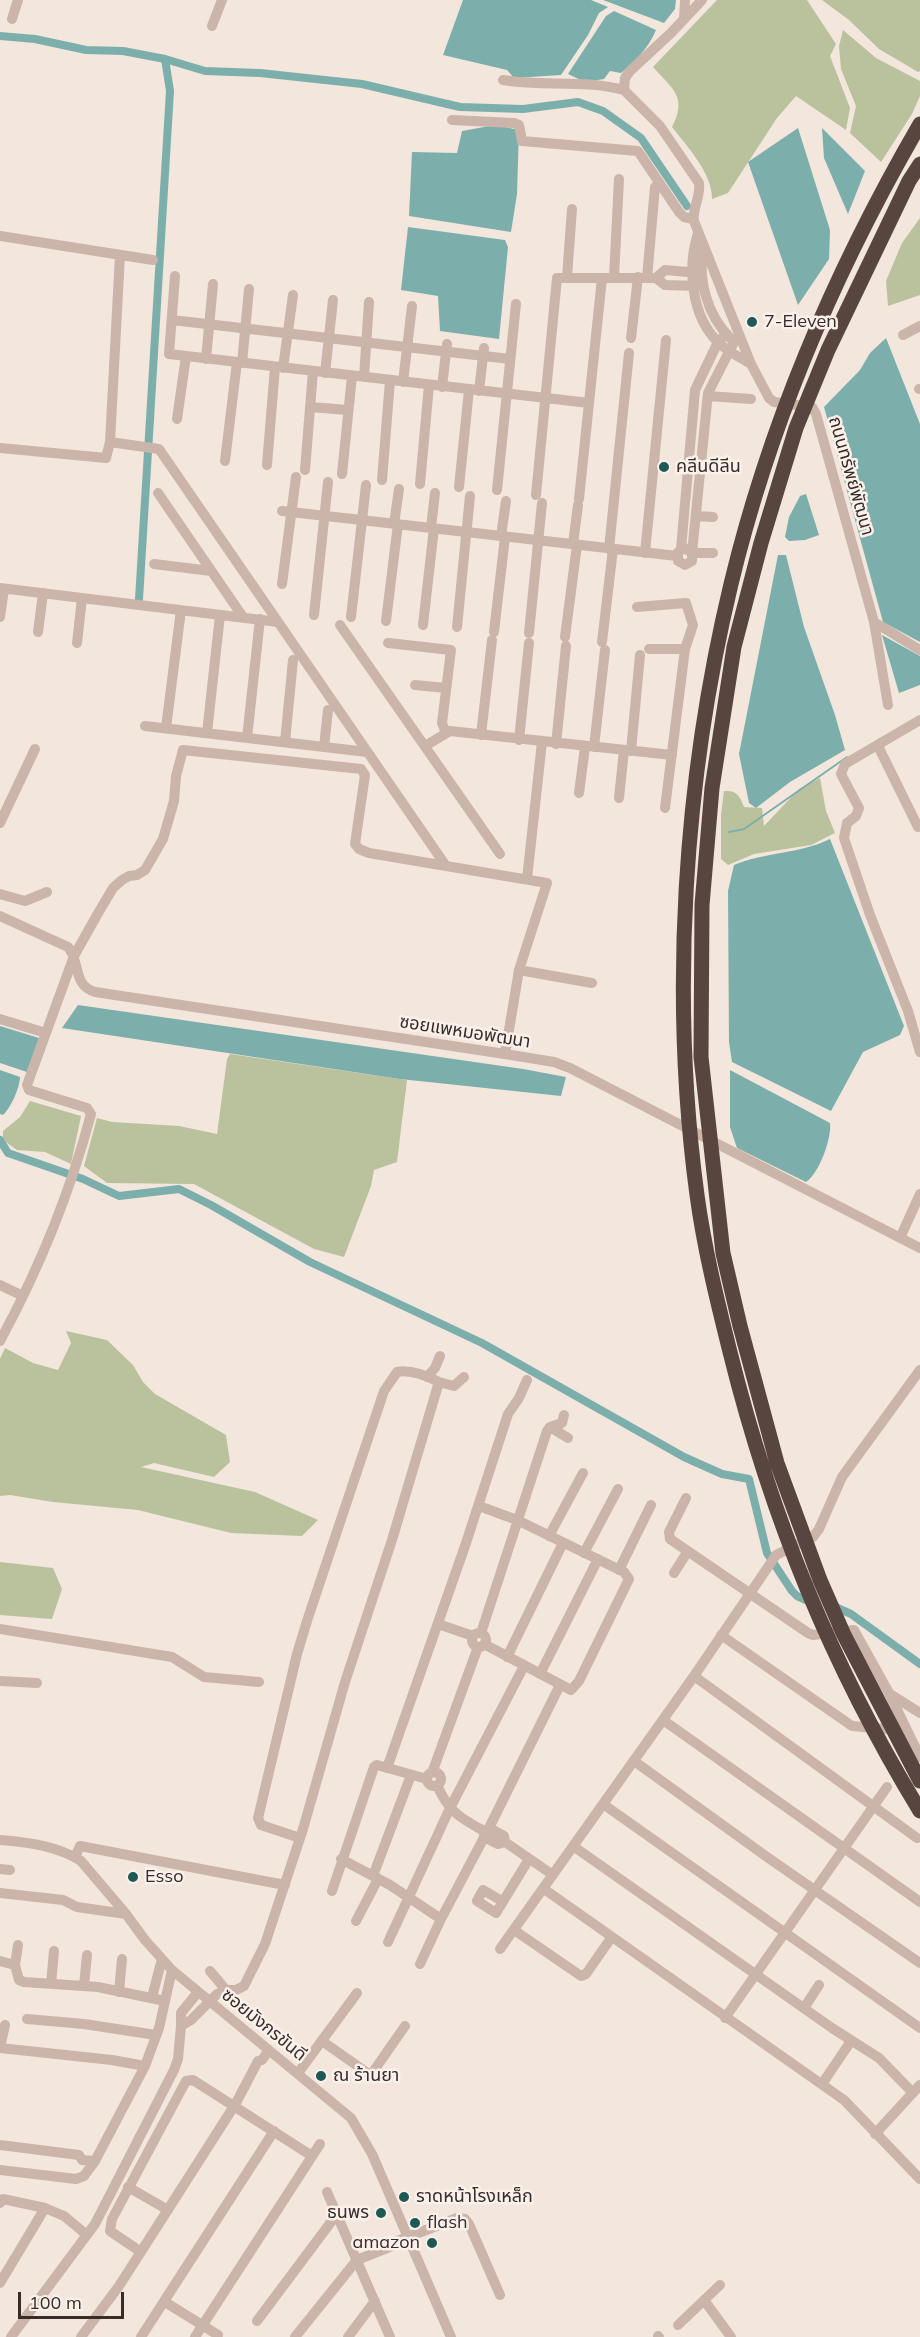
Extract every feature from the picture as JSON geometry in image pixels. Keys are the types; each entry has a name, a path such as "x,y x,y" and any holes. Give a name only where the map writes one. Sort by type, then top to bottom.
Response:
{"highway":[{"path":"920,124 866,222 812,340 782,419 738,557 718,640 706,706 689,846 683,967 685,1053 697,1193 706,1247 741,1396 760,1463 806,1591 854,1694 920,1811"},
{"path":"920,164 909,181 854,293 796,428 761,543 734,647 712,788 702,905 701,1057 723,1253 777,1463 816,1570 844,1635 920,1781"}],"street":[{"path":"12,19 18,0"},
{"path":"212,26 222,0"},
{"path":"684,19 685,0"},
{"path":"624,90 625,78 630,71 702,0"},
{"path":"452,120 514,123 519,125 522,141 638,151 679,212 684,217 693,219 700,191 699,183 660,126 624,90 585,82 503,81"},
{"path":"614,277 620,179"},
{"path":"631,338 647,278 655,187"},
{"path":"567,277 572,210"},
{"name":"ถนนทรัพย์พัฒนา","path":"693,219 745,350 769,398 774,402 804,404 812,407 816,414 874,622"},
{"path":"698,233 695,244 698,286 704,322 751,364"},
{"path":"0,236 153,260"},
{"path":"697,272 703,245"},
{"path":"0,448 106,458 110,441 120,255"},
{"path":"647,278 665,270 697,272"},
{"path":"175,276 169,354 589,403"},
{"path":"519,740 538,540 545,399 557,278 647,278 665,285 698,286"},
{"path":"556,744 578,502 602,278"},
{"path":"206,359 213,284"},
{"path":"225,461 249,289"},
{"path":"267,465 279,368 288,334 293,295"},
{"path":"325,373 333,300"},
{"path":"364,377 369,302"},
{"path":"497,490 516,304"},
{"path":"403,382 411,306"},
{"path":"172,320 366,343 484,352 510,359"},
{"path":"903,335 920,326"},
{"path":"645,553 666,340"},
{"path":"727,342 745,350"},
{"path":"683,553 696,516 692,497 690,445 695,390 727,342"},
{"path":"683,553 703,446 708,394 727,342"},
{"path":"442,387 446,348"},
{"path":"459,487 474,390 484,352"},
{"path":"579,793 589,747 604,646 629,353"},
{"path":"177,419 186,356"},
{"path":"282,584 287,512 300,473 313,371"},
{"path":"342,474 352,376"},
{"path":"382,480 390,381"},
{"path":"420,484 429,385"},
{"path":"695,390 708,394 751,399"},
{"path":"310,406 348,410"},
{"path":"110,441 159,449 446,866"},
{"path":"690,445 703,446"},
{"path":"314,615 328,482"},
{"path":"351,617 366,485"},
{"path":"386,621 399,489"},
{"path":"158,493 243,617"},
{"path":"423,625 435,493"},
{"path":"457,627 470,496"},
{"path":"481,735 506,501"},
{"path":"287,512 645,553 713,554"},
{"path":"696,516 713,518"},
{"path":"154,564 211,571"},
{"path":"0,617 2,589 278,622"},
{"path":"38,632 43,593"},
{"path":"77,643 82,598"},
{"path":"637,607 686,603 693,625 685,649 665,808"},
{"path":"166,728 180,610"},
{"path":"207,733 220,615"},
{"path":"247,738 260,620"},
{"path":"874,622 920,650"},
{"path":"874,622 888,705"},
{"path":"340,625 500,854"},
{"path":"388,643 451,650 442,723 446,733"},
{"path":"619,798 645,652 685,649"},
{"path":"285,742 293,660"},
{"path":"415,685 446,688"},
{"path":"324,747 328,710"},
{"path":"920,720 845,764 841,770 844,784 859,808 856,816 847,823 844,838 870,915 908,1011 920,1052"},
{"path":"145,726 368,752"},
{"path":"425,746 450,731 672,755"},
{"path":"526,879 542,742"},
{"path":"878,746 918,827"},
{"path":"0,823 35,749"},
{"path":"0,1341 48,1241 77,1162 91,1114 89,1110 29,1090 27,1087 74,956 113,888 129,876 142,873 158,847 168,825 180,757 184,750 361,770 365,775 355,844 359,849 369,853 547,883 519,970 505,1054"},
{"path":"0,894 25,901 47,892"},
{"path":"0,916 68,947 74,956"},
{"name":"ซอยแพหมอพัฒนา","path":"74,956 77,974 84,987 102,994 554,1062 570,1068 920,1248"},
{"path":"519,970 592,983"},
{"path":"0,1019 46,1033"},
{"path":"900,1238 920,1194"},
{"path":"0,1285 23,1296"},
{"path":"427,1377 435,1368 440,1356"},
{"path":"300,1838 261,1824 258,1818 297,1654 384,1391 397,1372 403,1370 454,1386 464,1377"},
{"path":"500,1949 694,1676 773,1559 813,1537 819,1529 836,1486 920,1370"},
{"path":"387,1768 479,1506 508,1414 527,1380"},
{"path":"181,2026 191,2020 217,1994 244,1986 265,1944 300,1838 345,1682 439,1382"},
{"path":"432,1779 547,1431 550,1427 560,1425 564,1415"},
{"path":"550,1427 568,1438"},
{"path":"549,1536 584,1473"},
{"path":"584,1553 618,1489"},
{"path":"686,1498 668,1536 813,1635 854,1630 907,1731 917,1743 920,1757"},
{"path":"620,1570 651,1505"},
{"path":"438,1624 479,1640 572,1690 579,1681 628,1585 628,1576 620,1570 518,1520 479,1506"},
{"path":"507,1657 563,1543"},
{"path":"674,1573 688,1551"},
{"path":"540,1674 598,1559"},
{"path":"0,1629 172,1657 204,1677 259,1682"},
{"path":"721,1635 852,1726 907,1731"},
{"path":"388,1942 450,1808 524,1666"},
{"path":"694,1676 917,1838"},
{"path":"0,1681 37,1683"},
{"path":"420,1965 560,1685"},
{"path":"889,1693 920,1713"},
{"path":"663,1720 920,1902"},
{"path":"634,1761 920,1964"},
{"path":"332,1891 371,1770 377,1765 432,1779 450,1808 461,1819 486,1832 498,1844 505,1842 529,1859 502,1901"},
{"path":"356,1921 376,1877 411,1775"},
{"path":"725,2018 887,1787"},
{"path":"603,1804 920,2028"},
{"name":"ซอยมังกรขันดี","path":"0,1840 42,1846 75,1857 93,1873 145,1940 172,1970 351,2118 363,2135 451,2337"},
{"path":"75,1857 80,1846 285,1885"},
{"path":"573,1846 755,1975 879,2058 916,2089 875,2134"},
{"path":"516,1850 553,1875"},
{"path":"341,1859 376,1877 441,1919"},
{"path":"543,1889 852,2107 875,2134 920,2179"},
{"path":"0,1893 63,1900 77,1907 126,1914"},
{"path":"514,1930 581,1976 586,1974 612,1938"},
{"path":"18,1945 15,1965 19,1980 24,1982 84,1986 165,2001"},
{"path":"51,1984 54,1951"},
{"path":"84,1986 87,1955"},
{"path":"119,1992 122,1959"},
{"path":"152,1997 162,1959"},
{"path":"0,1961 15,1965"},
{"path":"0,2170 80,2179 97,2157 145,2066 156,2035 172,1970"},
{"path":"210,1971 226,1990"},
{"path":"804,2008 819,1985"},
{"path":"10,2337 95,2224 168,2084 178,2059 181,2013 198,1992"},
{"path":"298,2073 357,1993"},
{"path":"27,2019 84,2024 156,2035"},
{"path":"5,2025 1,2043 145,2066"},
{"path":"322,2041 369,2074 373,2072 405,2026"},
{"path":"822,2085 851,2041"},
{"path":"81,2337 119,2286 234,2106 250,2079 249,2075 269,2050"},
{"path":"141,2252 110,2231 112,2219 186,2081 192,2080 312,2156"},
{"path":"141,2337 274,2131"},
{"path":"0,2145 79,2155 82,2160 97,2157"},
{"path":"195,2337 320,2145"},
{"path":"128,2187 168,2210"},
{"path":"327,2192 390,2337"},
{"path":"0,2204 3,2199 45,2208 64,2216 87,2235"},
{"path":"0,2283 45,2208"},
{"path":"256,2321 337,2214"},
{"path":"295,2337 357,2259 392,2246 395,2248 457,2218 465,2219 469,2224 500,2295"},
{"path":"678,2325 720,2285"},
{"path":"704,2300 731,2337"},
{"path":"165,2301 218,2335"},
{"path":"348,2337 375,2301"}],"green space":[{"path":"717,0 807,0 836,44 830,56 850,108 846,130 796,96 777,118 728,193 712,199 711,189 703,170 672,127 678,108 676,94 653,67"},
{"path":"822,0 920,0 920,71 918,72 879,49 849,20"},
{"path":"843,30 876,58 920,81 920,96 912,114 881,162 850,133 856,106 841,69 839,46"},
{"path":"920,218 920,295 888,306 886,281 902,243"},
{"path":"820,778 826,811 835,833 811,845 754,854 728,865 721,859 721,815 724,791 737,795 744,807 762,808 764,826 799,789"},
{"path":"230,1054 407,1080 397,1162 374,1170 371,1186 344,1257 314,1249 194,1184 107,1183 84,1166 97,1118 112,1122 179,1126 217,1134 227,1059"},
{"path":"30,1101 81,1116 71,1164 45,1152 17,1150 3,1140 3,1131 20,1117"},
{"path":"66,1331 107,1340 133,1365 143,1382 155,1394 226,1435 230,1462 214,1477 154,1463 141,1467 255,1492 318,1520 302,1536 231,1533 138,1510 53,1502 10,1495 0,1496 0,1359 5,1348 33,1363 58,1370 71,1343"},
{"path":"0,1562 53,1568 62,1589 52,1619 0,1615"}],"water":[{"path":"463,0 591,0 608,7 599,13 588,35 561,75 514,78 507,70 443,55"},
{"path":"603,0 676,0 675,9 664,23"},
{"path":"614,11 656,30 645,49 621,73 610,71 604,79 585,82 568,74 606,16"},
{"path":"495,125 519,130 517,194 511,232 409,216 412,152 457,153 462,131"},
{"path":"798,128 830,230 829,259 798,305 748,162"},
{"path":"822,128 865,171 848,214 824,158"},
{"path":"408,227 505,240 508,247 499,339 440,331 438,296 401,290"},
{"path":"886,338 920,424 920,642 883,622 824,407 860,370 870,353"},
{"path":"806,494 819,535 805,540 789,541 785,537 789,517 800,496"},
{"path":"778,555 786,555 804,627 845,750 790,782 756,808 749,803 739,754"},
{"path":"882,635 920,656 920,685 899,693"},
{"path":"830,839 904,1026 900,1035 863,1052 831,1111 732,1062 729,1042 728,891 734,865 807,848"},
{"path":"78,1005 566,1077 561,1096 400,1079 62,1028"},
{"path":"0,1026 39,1038 27,1072 0,1063"},
{"path":"0,1070 20,1077 15,1097 3,1115 0,1114"},
{"path":"730,1070 830,1123 824,1155 816,1172 806,1182 737,1148 730,1127"}],"waterway":[{"path":"0,36 35,39 86,50 123,51 165,59 205,71 260,73 362,84 460,107 523,109 578,102 603,111 641,138 687,206"},
{"path":"139,599 170,91 165,59"},
{"path":"729,832 744,829 847,757"},
{"path":"0,1140 8,1153 83,1179 119,1196 179,1189 310,1262 482,1343 684,1457 722,1474 749,1479 767,1553 792,1591 810,1602"},
{"path":"831,1605 851,1614 920,1664"}],"place":[{"name":"7-Eleven","path":"752,322"},
{"name":"คลีนดีลีน","path":"664,467"},
{"name":"Esso","path":"133,1877"},
{"name":"ณ ร้านยา","path":"321,2076"},
{"name":"ราดหน้าโรงเหล็ก","path":"404,2197"},
{"name":"ธนพร","path":"381,2213"},
{"name":"flash","path":"415,2223"},
{"name":"amazon","path":"432,2243"}]}
